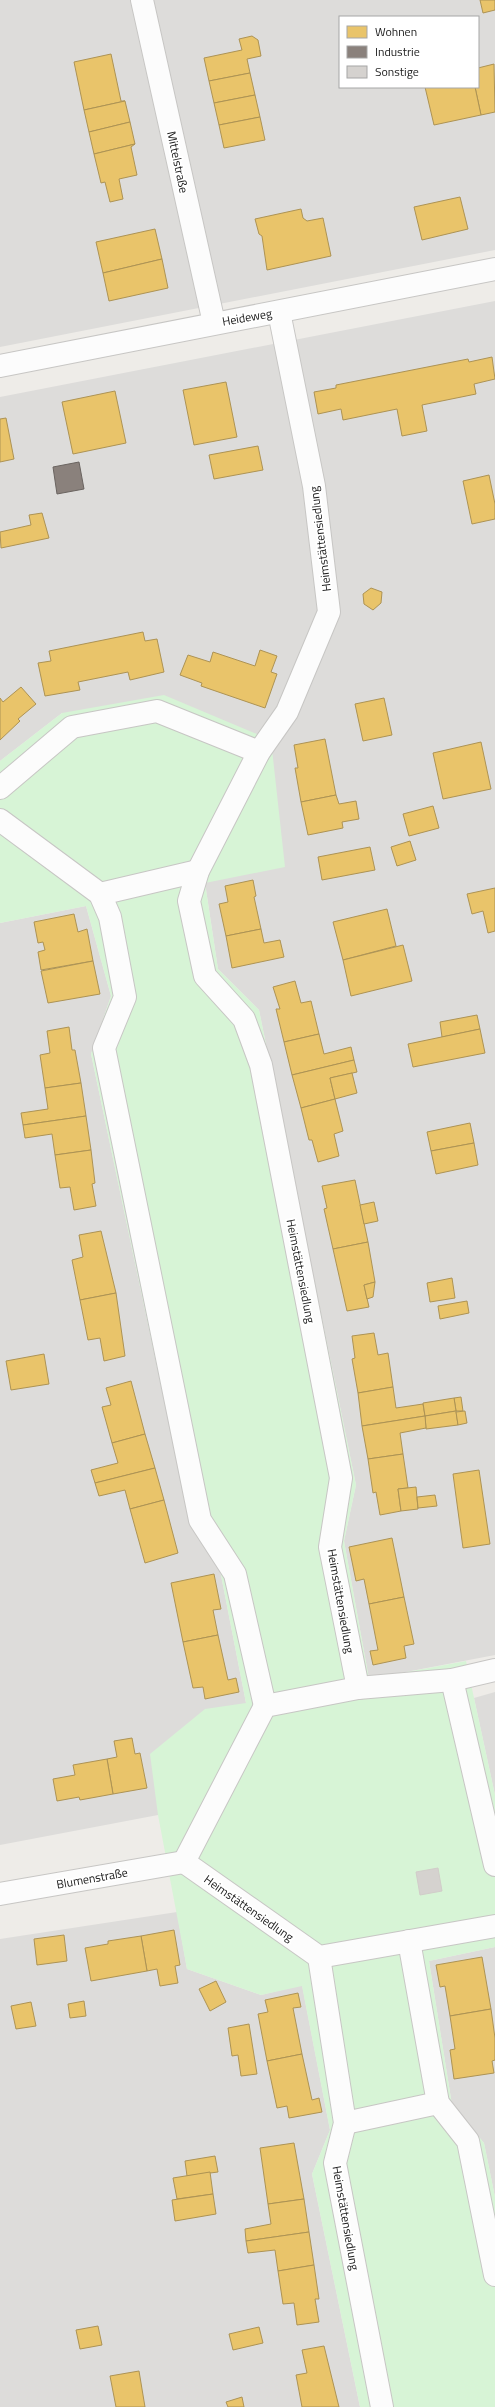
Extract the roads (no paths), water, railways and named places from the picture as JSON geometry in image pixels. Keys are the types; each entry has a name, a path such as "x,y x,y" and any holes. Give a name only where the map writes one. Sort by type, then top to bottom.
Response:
{"street":[{"name":"Mittelstraße","path":"142,0 214,323"},
{"name":"Heideweg","path":"0,366 495,269"},
{"name":"Heimstättensiedlung","path":"279,312 314,486 329,612 287,712 259,752 198,871 189,901 206,976 244,1019 261,1065 341,1478 330,1547 358,1688"},
{"path":"0,788 72,727 157,711 259,752"},
{"path":"0,820 100,894 110,917 125,997 104,1048 105,1056 200,1520 235,1574 265,1706 184,1862"},
{"path":"100,894 198,871"},
{"path":"265,1706 358,1688 452,1680 495,1670"},
{"path":"452,1680 495,1865"},
{"name":"Heimstättensiedlung","path":"184,1862 319,1957 345,2123 335,2163 382,2407"},
{"name":"Blumenstraße","path":"0,1894 184,1862"},
{"path":"319,1957 495,1926"},
{"path":"409,1941 438,2103 468,2141 495,2275"},
{"path":"345,2123 438,2103"}]}
